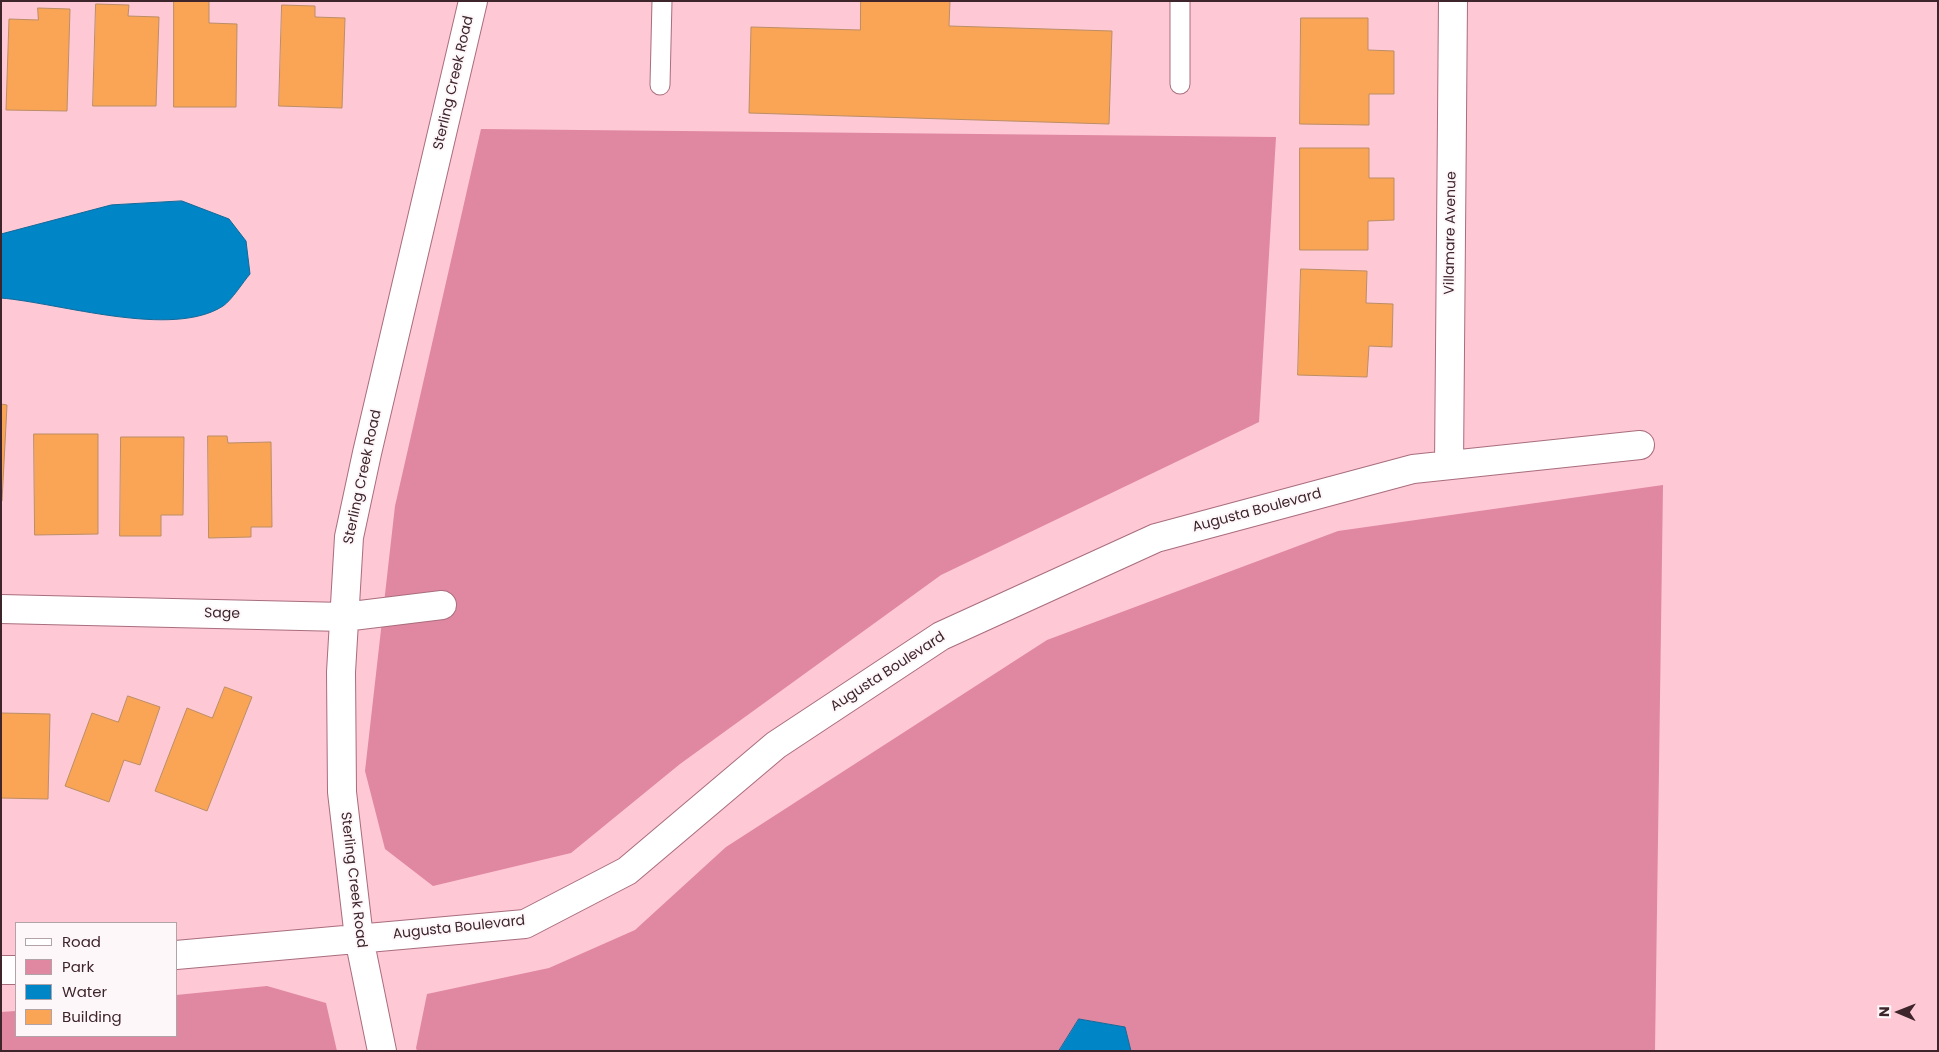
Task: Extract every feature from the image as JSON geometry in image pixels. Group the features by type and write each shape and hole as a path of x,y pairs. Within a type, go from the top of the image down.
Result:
{"street":[{"name":"Sterling Creek Road","path":"382,1051 360,938 342,792 341,678 348,538 473,1"},
{"name":"Villamare Avenue","path":"1449,465 1453,1"},
{"name":"Augusta Boulevard","path":"178,954 525,924 627,871 776,745 941,636 1156,538 1413,469 1640,445"},
{"name":"Sage","path":"1,609 344,617 442,605"},
{"path":"1,970 15,970"}],"lane":[{"path":"660,84 662,1"},
{"path":"1180,1 1180,84"}],"green space":[{"path":"481,129 1276,137 1259,422 941,575 680,764 571,853 433,886 385,849 365,771 395,506"},
{"path":"1663,485 1655,1051 1131,1051 1125,1027 1080,1019 1059,1051 417,1051 416,1048 427,994 549,968 635,930 726,847 1047,640 1338,531"},
{"path":"267,986 326,1003 337,1051 1,1051 1,1012 15,1011 15,1037 178,1037 178,995"}],"water":[{"path":"182,201 229,219 246,241 250,274 223,306 201,315 175,319 146,319 1,298 1,234 111,205"},
{"path":"1079,1019 1125,1027 1131,1051 1059,1051"}],"building":[{"path":"174,1 209,1 209,23 237,24 236,107 174,107"},
{"path":"861,1 950,1 949,26 1112,31 1109,124 749,113 751,27 860,30"},
{"path":"96,4 129,5 128,16 159,17 156,106 93,106"},
{"path":"282,5 315,6 315,17 345,18 342,108 279,106"},
{"path":"38,8 70,9 67,111 6,110 9,19 38,20"},
{"path":"1301,18 1368,18 1368,50 1394,51 1394,94 1369,94 1369,125 1300,124"},
{"path":"1300,148 1369,148 1369,178 1394,178 1394,220 1368,221 1368,250 1300,250"},
{"path":"1301,269 1367,271 1366,303 1393,304 1392,347 1369,346 1367,377 1298,375"},
{"path":"1,404 7,405 2,501 1,501"},
{"path":"34,434 98,434 98,534 35,535"},
{"path":"208,436 227,436 228,443 271,442 272,527 251,527 251,537 209,538"},
{"path":"121,437 184,437 183,515 161,515 161,536 120,536"},
{"path":"225,687 252,697 207,811 155,791 187,708 212,718"},
{"path":"128,696 160,707 140,765 124,760 109,802 65,786 92,713 118,722"},
{"path":"1,713 50,714 48,799 1,798"}]}
